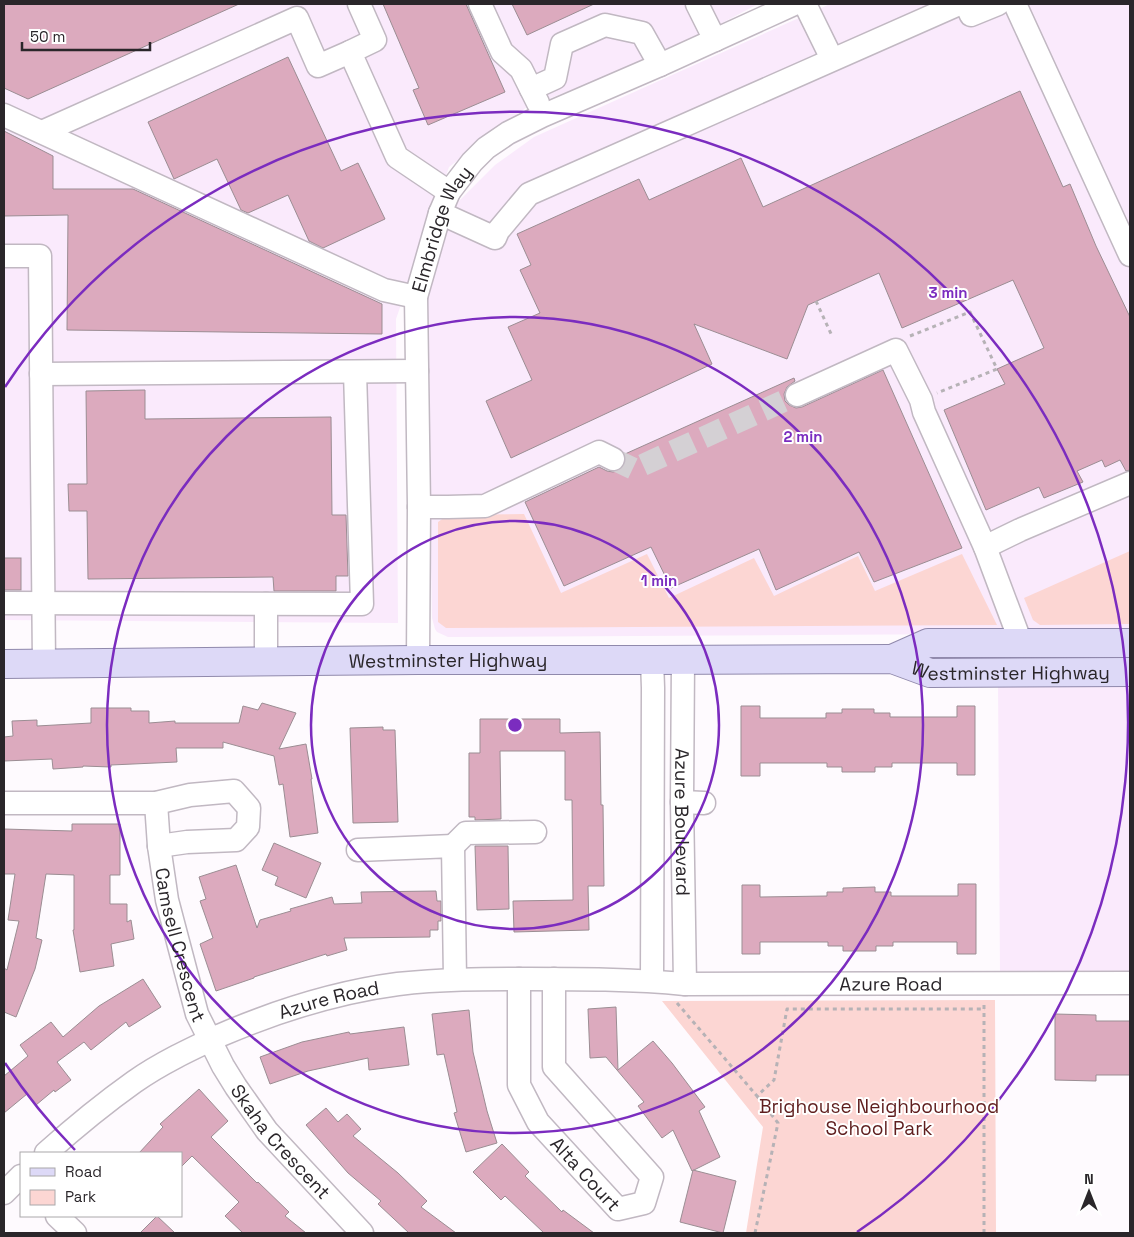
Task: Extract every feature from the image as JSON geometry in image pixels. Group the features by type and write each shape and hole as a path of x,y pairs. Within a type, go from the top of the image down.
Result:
{"main road":[{"name":"Westminster Highway","path":"892,659 928,644 1130,642"},
{"name":"Westminster Highway","path":"4,664 418,660 892,659 930,673 1130,672"}],"street":[{"path":"42,132 293,11 318,66 375,40 359,4"},
{"path":"480,4 502,52 521,69 536,97 542,116"},
{"path":"697,4 715,40"},
{"name":"Elmbridge Way","path":"418,660 419,507 416,297 440,213 449,192 472,162 486,148 508,133 542,116 794,4"},
{"path":"805,4 832,59"},
{"path":"440,213 494,238 530,194 959,4"},
{"path":"966,4 971,15 998,4"},
{"path":"1015,4 1130,255"},
{"path":"531,89 555,78 562,44 605,25 642,33 660,65"},
{"path":"350,52 397,157 449,192"},
{"path":"4,114 384,290 416,297"},
{"path":"4,256 40,256 44,663"},
{"path":"796,396 901,344 924,412 985,547 1021,643"},
{"path":"41,374 417,371"},
{"path":"4,603 362,604 355,372"},
{"path":"419,507 485,506 599,452 613,459"},
{"path":"985,547 1130,483"},
{"path":"266,604 266,662"},
{"path":"652,660 652,980"},
{"name":"Azure Boulevard","path":"678,990 693,803 683,660"},
{"name":"Camsell Crescent","path":"4,803 156,803 190,794 234,791 249,808 248,827 236,840 187,842 159,846"},
{"name":"Camsell Crescent","path":"156,803 159,846 167,900 197,1014 210,1040"},
{"path":"358,850 453,846 466,833 536,832"},
{"path":"453,846 455,979"},
{"name":"Azure Road","path":"47,1152 81,1122 136,1081 185,1052 252,1022 293,1007 355,991 397,984 455,979 652,980 678,990 1130,983"},
{"name":"Alta Court","path":"520,979 519,1085 538,1122 618,1209 644,1203 652,1178 554,1068 554,979"},
{"name":"Skaha Crescent","path":"210,1040 236,1087 267,1131 362,1233"},
{"path":"58,1217 75,1233"}],"path":[{"path":"816,301 832,336"},
{"path":"901,344 970,312 998,368 920,400"},
{"path":"678,990 778,1123 755,1233"},
{"path":"984,993 984,1233"},
{"path":"757,1096 774,1080 786,1009 985,1009"}],"shaded area":[{"path":"4,4 758,4 656,58 527,107 449,167 396,319 398,623 4,620"},
{"path":"830,4 1130,4 1130,633 448,637 437,632 432,618 426,310 428,285 451,209 495,165 534,137"},
{"path":"998,682 1130,682 1130,973 1000,974"}],"green space":[{"path":"524,514 561,593 647,554 669,598 754,558 774,596 858,556 875,591 962,554 997,625 446,628 438,622 438,522 448,515"},
{"path":"1130,551 1130,624 1040,625 1033,620 1024,598"},
{"name":"Brighouse Neighbourhood School Park","path":"995,1000 996,1233 746,1233 763,1127 662,1001"}],"building":[{"path":"4,4 239,4 28,99 4,88"},
{"path":"383,4 466,4 505,92 428,125 413,90 419,88"},
{"path":"512,4 594,4 527,35"},
{"path":"288,57 341,171 358,163 385,219 323,248 309,241 288,195 248,213 241,210 217,159 174,179 148,122"},
{"path":"1020,91 1063,187 1070,184 1096,246 1130,317 1130,470 1126,471 1120,460 1105,467 1102,460 1077,471 1083,482 1044,498 1039,487 986,510 944,410 1005,384 997,369 1044,348 1013,280 902,328 879,273 808,305 787,359 694,324 712,364 511,458 486,401 532,380 508,327 540,313 520,270 531,265 517,234 639,179 649,200 741,158 763,207"},
{"path":"4,131 53,156 53,189 133,189 382,304 382,334 67,330 68,215 4,216"},
{"path":"883,370 962,548 874,582 859,552 776,590 759,549 671,588 651,547 564,586 525,502 599,467 613,472 620,470 625,464 625,454 794,378 795,381 787,387 784,394 785,401 796,408"},
{"path":"145,390 145,419 331,417 332,515 346,515 348,576 336,576 336,591 274,591 273,577 88,579 87,511 69,511 68,484 87,484 86,391"},
{"path":"4,558 21,558 21,590 4,590"},
{"path":"262,703 296,713 279,749 306,744 318,833 290,837 283,784 279,785 274,756 223,742 223,748 176,748 177,762 53,769 52,759 4,761 4,737 13,736 12,721 37,720 37,726 91,723 91,708 131,708 131,711 149,711 149,723 175,721 175,723 239,723 243,706 258,710"},
{"path":"741,706 760,706 760,718 826,718 826,713 842,713 842,709 874,709 874,713 890,713 890,717 957,717 957,706 975,706 975,775 957,775 957,763 892,763 892,767 875,767 875,772 842,772 842,767 827,767 827,763 760,763 760,776 741,776"},
{"path":"480,719 560,719 560,733 600,732 604,886 588,886 589,930 514,932 513,901 573,900 572,800 565,800 565,751 500,751 501,819 475,820 475,817 469,817 469,753 480,753"},
{"path":"383,727 383,730 395,730 398,822 353,823 350,728"},
{"path":"72,824 120,824 120,875 110,875 110,904 127,904 127,922 131,920 134,939 111,944 114,966 80,972 73,930 74,875 46,874 36,938 42,940 35,969 16,1017 4,1012 4,968 7,970 19,921 8,920 15,874 4,874 4,829 72,831"},
{"path":"274,843 321,863 306,898 275,885 278,877 262,870"},
{"path":"475,846 508,846 509,909 477,910"},
{"path":"236,865 257,928 260,920 332,897 334,904 362,903 361,892 436,891 437,901 441,901 441,921 438,921 438,930 430,930 430,937 344,938 347,950 327,956 326,954 216,991 200,944 213,938 200,901 206,899 199,877"},
{"path":"958,884 976,884 976,954 957,954 957,942 893,942 893,946 876,946 876,951 843,951 843,946 828,946 828,942 760,942 760,954 742,954 742,885 760,885 760,897 827,896 827,892 843,892 843,888 875,887 875,892 891,892 891,896 958,896"},
{"path":"143,979 161,1007 129,1027 126,1022 91,1050 84,1042 57,1062 71,1080 55,1092 54,1090 36,1105 27,1094 4,1113 4,1076 28,1056 20,1045 51,1022 63,1037 99,1006"},
{"path":"616,1007 618,1070 653,1041 705,1107 699,1111 720,1157 692,1171 673,1130 662,1138 638,1106 644,1102 606,1057 590,1058 588,1009"},
{"path":"469,1010 473,1052 487,1111 497,1143 466,1152 454,1113 457,1112 444,1054 437,1055 432,1014"},
{"path":"1055,1014 1096,1015 1096,1021 1130,1021 1130,1075 1096,1075 1096,1081 1055,1080"},
{"path":"404,1027 409,1065 369,1070 368,1058 308,1071 270,1084 260,1057 302,1042 349,1032 350,1034"},
{"path":"199,1089 228,1121 211,1137 289,1212 285,1216 306,1233 243,1233 225,1216 239,1202 192,1156 182,1166 182,1152 140,1152 163,1127 160,1124"},
{"path":"326,1108 338,1122 347,1114 361,1129 353,1136 398,1173 427,1201 421,1207 456,1233 409,1233 378,1204 381,1201 348,1173 306,1125"},
{"path":"502,1144 529,1172 525,1176 562,1212 563,1210 594,1233 544,1233 505,1196 501,1200 473,1172"},
{"path":"693,1170 736,1181 723,1233 680,1222"},
{"path":"158,1217 175,1233 140,1233"}],"tunnel":[{"path":"613,459 634,469 797,395"}]}
